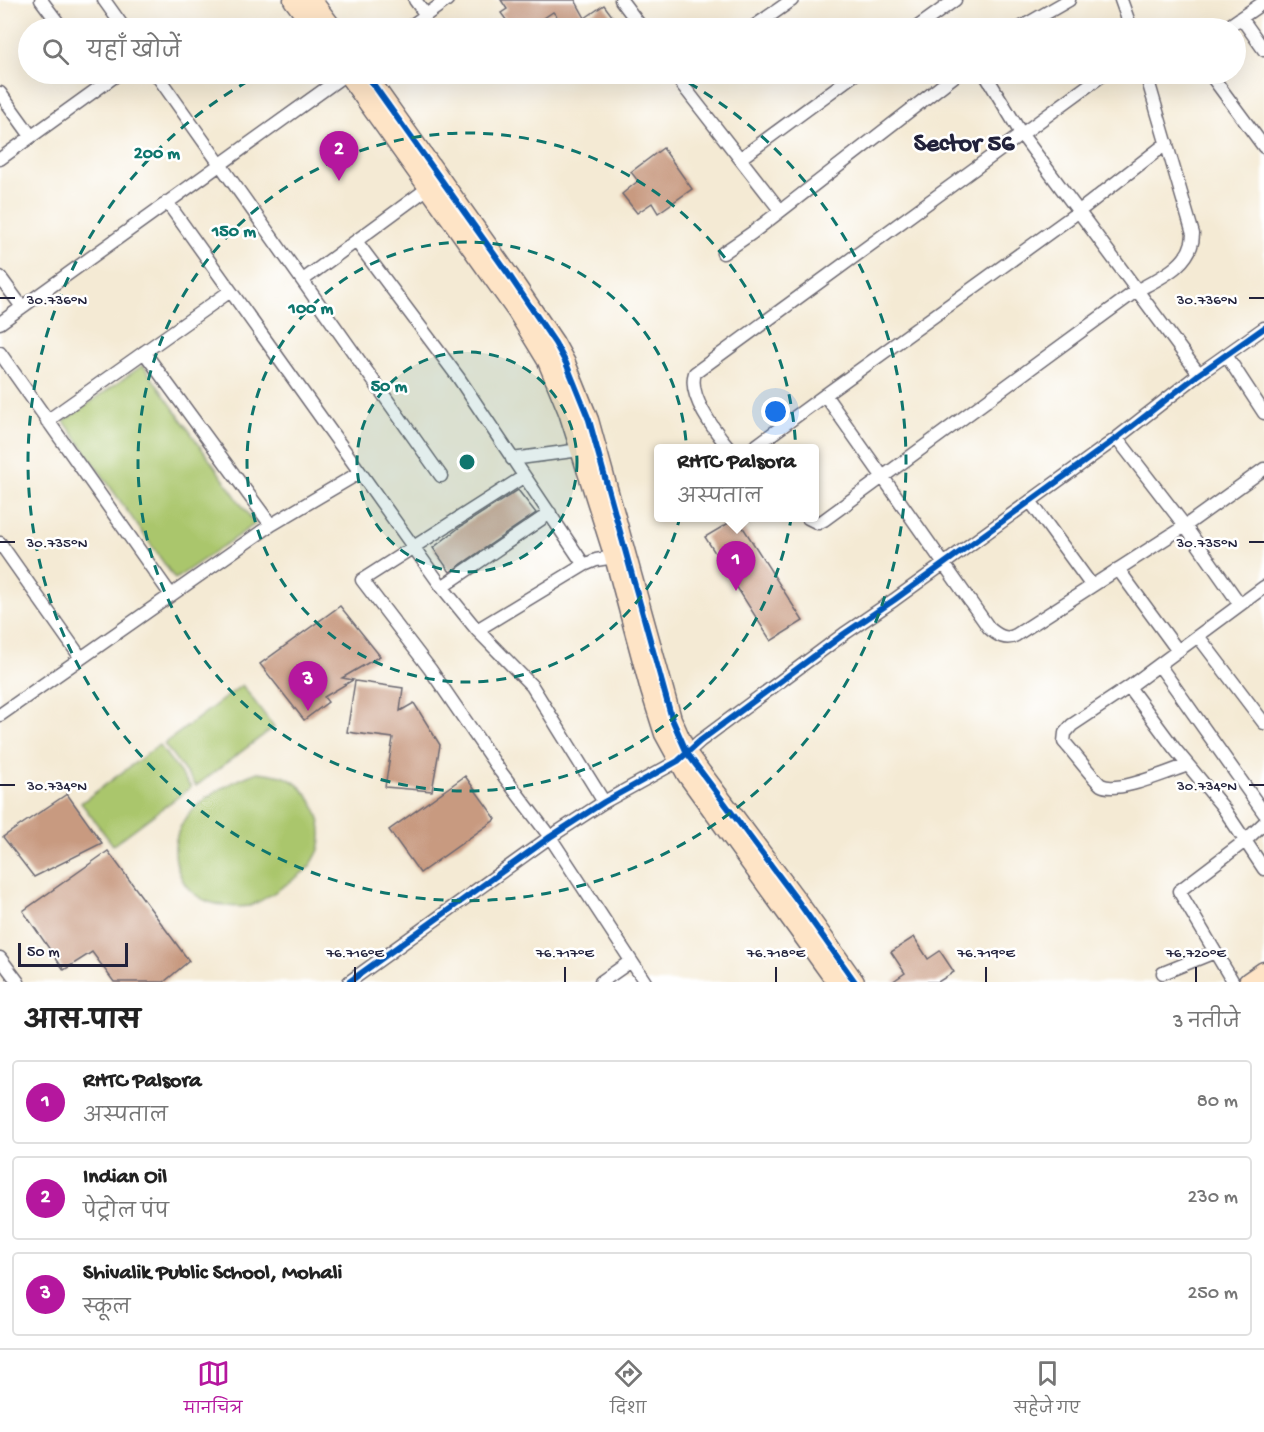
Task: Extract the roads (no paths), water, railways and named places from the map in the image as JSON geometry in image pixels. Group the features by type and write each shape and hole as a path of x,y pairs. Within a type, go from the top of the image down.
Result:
{"street":[{"path":"41,0 54,18"},
{"path":"104,0 117,18"},
{"path":"293,0 306,18"},
{"path":"312,0 326,18"},
{"path":"415,0 426,15"},
{"path":"422,18 447,0"},
{"path":"622,0 635,18"},
{"path":"766,18 792,0"},
{"path":"930,18 955,0"},
{"path":"1038,18 1069,0"},
{"path":"1121,0 1127,18"},
{"path":"1243,18 1264,2"},
{"path":"1246,25 1264,50"},
{"path":"0,159 103,84"},
{"path":"163,84 441,476"},
{"path":"0,323 333,84"},
{"path":"354,84 534,337 558,384 580,450 620,555 682,757 836,982"},
{"path":"373,84 555,343 574,380 589,420 610,500 620,555"},
{"path":"687,84 780,210"},
{"path":"741,158 841,84"},
{"path":"723,253 944,84"},
{"path":"991,84 1022,135 1199,374"},
{"path":"726,444 698,401 693,380 695,373 1091,84"},
{"path":"816,522 824,520 1136,291 1182,261 1193,246 1193,234 1150,84"},
{"path":"1217,84 1264,147"},
{"path":"0,93 31,136"},
{"path":"761,444 825,394 1078,212 1167,143"},
{"path":"303,280 428,188"},
{"path":"167,202 229,292 442,587 477,630 532,686 604,802"},
{"path":"356,241 458,377 584,565"},
{"path":"0,277 22,307"},
{"path":"47,421 229,292"},
{"path":"349,982 550,837 604,802 682,757 844,634 1117,438 1199,374 1264,328"},
{"path":"144,352 271,525"},
{"path":"0,353 171,595"},
{"path":"1226,355 1264,414"},
{"path":"825,394 989,628 995,634 1005,638 1016,635 1185,526 1264,469"},
{"path":"1117,438 1185,526 1239,603"},
{"path":"512,459 580,450"},
{"path":"0,715 271,525 359,473"},
{"path":"523,477 362,580 430,669 500,771 550,837 645,982"},
{"path":"1030,501 1092,586"},
{"path":"442,587 550,513"},
{"path":"0,543 81,658"},
{"path":"477,630 584,565 620,555"},
{"path":"1118,569 1178,651"},
{"path":"1188,765 1114,788 1101,785 1064,742 1065,733 1072,724 1129,687 1239,603 1264,587"},
{"path":"1198,636 1264,723"},
{"path":"1159,665 1264,813"},
{"path":"1129,687 1222,806 1264,869"},
{"path":"682,757 797,900 855,982"},
{"path":"1233,982 1179,891 1245,841 1264,823"},
{"path":"1163,973 1215,952"},
{"path":"0,958 18,982"},
{"path":"601,982 631,961"},
{"path":"1248,982 1264,971"}],"place":[{"name":"Indian Oil","path":"339,181"},
{"name":"RHTC Palsora","path":"736,591"},
{"name":"Shivalik Public School, Mohali","path":"308,711"}],"district":[{"name":"Sector 56","path":"964,141"}]}
